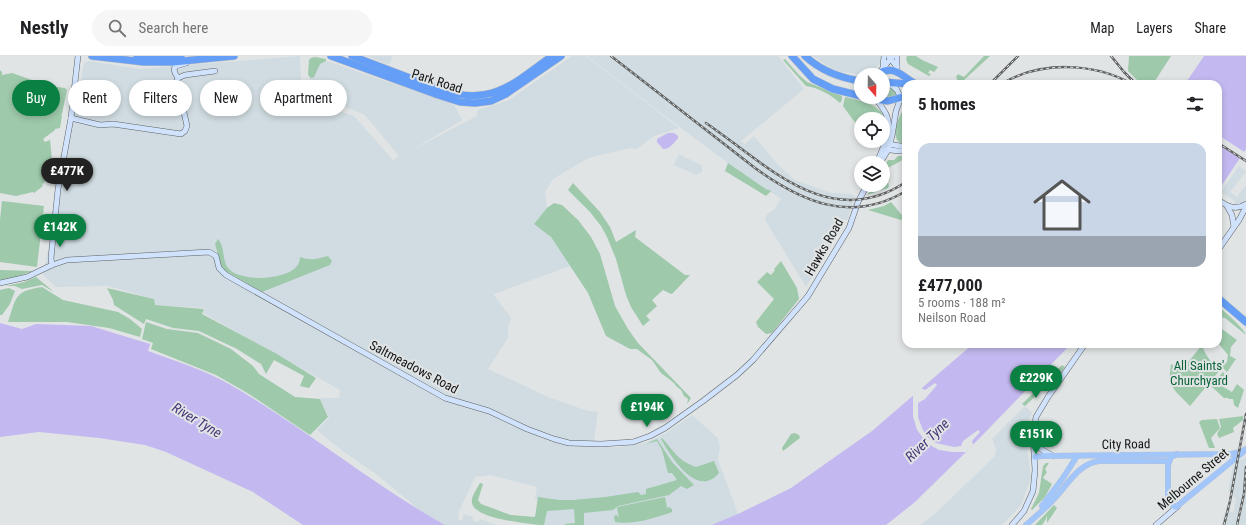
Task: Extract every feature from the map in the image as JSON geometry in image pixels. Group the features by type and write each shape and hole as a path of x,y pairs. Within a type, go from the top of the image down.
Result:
{"highway":[{"path":"92,56 144,62 190,61 234,56"},
{"path":"137,56 181,56"},
{"name":"Park Road","path":"331,56 438,95 468,100"},
{"name":"Park Road","path":"352,56 468,100"},
{"path":"468,100 504,89 552,56"},
{"path":"468,100 484,102 506,94 561,56"},
{"path":"792,56 813,79 833,89 854,94"},
{"path":"805,56 823,69 833,74 854,79"},
{"path":"890,70 899,71 911,80"},
{"path":"890,82 902,83"},
{"path":"890,101 902,97"},
{"path":"1222,301 1246,322"}],"main road":[{"name":"City Road","path":"1036,515 1070,469 1077,456 1234,454 1245,450"},
{"name":"Melbourne Street","path":"1178,506 1245,450"},
{"path":"1154,454 1166,463"},
{"path":"1177,454 1171,457 1166,463 1168,500 1171,505 1178,506"},
{"path":"1221,454 1224,459 1223,468"},
{"path":"1060,456 1067,461 1070,469"},
{"path":"1035,457 1077,456"},
{"name":"City Road","path":"1026,525 1054,499 1079,471 1089,463 1096,461 1116,461 1166,463"}],"street":[{"path":"0,283 27,277 52,265 51,258 58,189 71,118 78,56"},
{"path":"883,68 884,56"},
{"path":"897,56 899,71"},
{"path":"883,68 891,57 899,71"},
{"path":"71,118 100,124 113,124 181,134 185,131 187,126 177,81 178,78 174,69 176,66 190,61"},
{"path":"178,78 184,74 215,71"},
{"path":"890,85 902,96"},
{"path":"890,139 893,133 896,111 902,99"},
{"path":"893,133 895,140 900,146"},
{"path":"890,146 900,146"},
{"path":"890,147 902,150"},
{"name":"Hawks Road","path":"808,296 849,228 858,202 863,192"},
{"path":"1222,202 1232,207 1239,220"},
{"path":"1222,202 1232,215 1234,227"},
{"path":"1232,207 1240,207 1246,204"},
{"path":"1239,220 1246,207"},
{"path":"1222,244 1246,212"},
{"name":"Saltmeadows Road","path":"52,265 67,260 203,252 212,253 216,256 219,268 226,275 445,398 489,411 527,429 569,443 618,444 633,442 650,436 665,428 745,368 808,296"},
{"path":"1012,525 1024,511 1031,499 1035,482 1033,436 1035,420 1039,411 1082,348"},
{"path":"1033,436 1041,449 1053,456"},
{"path":"1168,500 1168,515"},
{"name":"Melbourne Street","path":"1156,525 1178,506"}],"shaded area":[{"path":"300,56 301,80 260,80 260,116 347,116 347,114 354,116 393,160 399,156 365,115 347,108 347,80 310,80 311,59 327,61 455,106 462,120 410,151 477,116 478,110 509,100 572,56 586,56 679,128 654,136 637,149 630,148 588,158 553,179 545,192 547,208 535,224 551,237 570,266 494,294 491,291 511,318 508,327 508,338 488,369 548,397 588,411 598,412 594,441 596,447 620,447 645,443 666,433 692,415 718,438 720,447 718,460 738,514 711,525 533,525 540,501 535,499 537,487 490,475 475,477 459,511 458,519 462,521 464,514 472,517 474,521 478,522 480,519 496,525 445,525 422,512 376,474 344,452 317,430 329,418 320,398 339,398 340,390 203,313 205,308 155,305 154,299 108,286 56,287 43,275 74,116 121,116 121,80 81,80 84,63 89,61 140,69"},
{"path":"367,56 393,56 389,65"},
{"path":"587,56 778,56 804,89 741,141 745,144 754,136 779,166 795,180 831,193 849,194 855,196 847,220 842,220 842,228 806,287 765,220 767,214 774,210 781,199 728,163"},
{"path":"813,56 888,56 875,68 854,68 854,74 838,71"},
{"path":"679,154 701,165 702,172 696,175 674,165"},
{"path":"1239,166 1246,171 1230,192 1237,197 1246,185 1246,199 1242,203 1234,203 1235,201 1222,193"},
{"path":"1025,406 1032,413 1027,430 1027,446 1031,478 1021,505 1002,525 920,525 938,511 995,456 996,449 992,439"},
{"path":"1246,457 1246,525 1221,525 1227,509 1233,513 1236,499 1230,494 1231,492 1228,492 1233,466"}],"green space":[{"path":"907,56 916,56 938,67 934,72 930,70 928,73 931,74 929,76 908,64 906,59"},
{"path":"984,56 990,56 964,80 958,80 956,77 958,74 964,77"},
{"path":"1129,56 1171,56 1156,80 1137,80 1128,71"},
{"path":"315,57 326,59 326,61 320,64 314,77 311,78 308,75 309,60"},
{"path":"785,59 807,82 842,96 840,103 824,92 806,86 783,60"},
{"path":"0,70 2,75 12,73 32,80 12,80 12,116 60,116 60,87 65,88 67,90 61,115 60,128 55,129 43,139 45,142 50,140 53,163 49,176 42,185 43,186 34,193 16,196 0,193"},
{"path":"890,88 892,88 897,95 890,97"},
{"path":"845,97 854,99 854,104 870,104 882,112 854,112 854,121 843,106"},
{"path":"902,112 902,144 897,139 895,134"},
{"path":"898,156 902,156 902,160 890,167 890,160 894,160"},
{"path":"728,163 771,191 766,196 725,171"},
{"path":"573,183 600,212 610,227 616,242 636,230 635,237 685,275 690,275 673,293 671,294 663,290 652,300 657,306 646,316 650,320 643,326 631,307 616,259 601,226 590,212 568,190"},
{"path":"2,201 44,206 37,267 0,262 0,220"},
{"path":"891,202 902,215 902,220 868,210 884,206"},
{"path":"554,203 562,205 578,220 591,237 600,254 615,306 628,329 638,343 691,398 687,404 688,399 684,396 681,390 661,373 652,360 637,349 630,349 606,336 588,293 551,237 534,224 547,208"},
{"path":"218,239 222,247 227,267 236,274 254,278 275,277 292,271 299,263 300,257 314,259 328,256 332,261 330,265 262,292 224,270 215,244"},
{"path":"781,261 797,288 799,299 772,333 766,334 758,327 756,322 774,299 757,282 767,272 771,275"},
{"path":"0,270 33,271 10,279 0,280"},
{"path":"36,277 54,292 42,285 22,289 15,286 6,286 24,282"},
{"path":"42,287 63,300 118,312 130,319 142,329 140,337 109,328 67,322 8,322 15,301 18,297 26,291"},
{"path":"9,288 15,291 10,304 2,315 0,315 0,290"},
{"path":"107,288 154,299 155,305 204,309 202,314 277,354 316,378 309,388 300,386 304,376 274,360 266,374 261,364 237,349 199,331 173,328 146,319 144,324 114,305"},
{"path":"1222,310 1238,324 1246,335 1225,318 1222,318"},
{"path":"146,322 167,329 198,333 231,349 253,366 259,374 295,397 320,399 328,417 310,435 249,394 216,375 151,349 153,343 142,339"},
{"path":"1222,329 1237,340 1231,347 1230,356 1236,359 1227,372 1221,366 1227,362 1228,355 1222,348"},
{"name":"All Saints' Churchyard","path":"1200,348 1203,348 1209,359 1220,370 1190,406 1176,392 1169,382 1171,364 1180,370 1180,372"},
{"path":"1062,365 1065,367 1049,388 1046,386 1025,406 1022,404"},
{"path":"1223,372 1225,374 1220,382 1220,385 1232,392 1237,384 1244,390 1238,408 1234,405 1233,399 1224,398 1211,386"},
{"path":"1243,416 1243,420 1233,428 1234,432 1219,438 1217,434 1221,427 1219,419"},
{"path":"1217,419 1220,428 1211,438 1215,448 1209,448 1199,422 1202,420"},
{"path":"795,433 799,435 800,438 783,451 782,448 791,434"},
{"path":"662,438 680,459 696,467 714,461 719,473 711,480 702,481 694,478 678,465 665,447 661,439"},
{"path":"657,439 672,462 694,485 687,489 681,486 669,495 618,506 613,510 584,513 584,525 565,525 575,523 574,509 547,511 544,525 539,525 491,516 482,513 475,508 472,503 473,495 480,483 483,484 478,500 481,504 511,515 535,517 538,497 573,500 638,492 641,495 646,494 646,489 677,480 672,473 668,473 662,450 657,441 646,444"},
{"path":"1046,463 1049,463 1045,469 1047,472 1043,478 1052,484 1045,497 1032,510 1031,509 1039,493 1043,466"},
{"path":"665,497 667,508 669,507 672,509 672,512 636,522 615,522 614,516 617,515 619,518 617,507"},
{"path":"1054,505 1057,508 1047,523 1047,515 1042,525 1035,525"}],"water":[{"path":"1204,56 1246,56 1246,149 1222,185 1222,80 1188,80"},
{"path":"668,133 674,133 678,136 678,138 669,147 663,149 657,142 657,139"},
{"name":"River Tyne","path":"0,323 22,329 36,324 91,326 150,344 148,351 210,374 257,401 417,509 445,525 303,525 253,492 166,452 145,445 99,438 39,432 0,437"},
{"name":"River Tyne","path":"968,348 1067,348 915,502 886,525 711,525 738,514 791,488 872,431"}],"pier":[{"path":"1222,138 1246,153 1242,160 1222,147"},
{"path":"935,383 937,385 925,399 918,403 918,417 922,428 927,437 936,443 954,447 961,446 963,441 978,430 980,432 972,441 973,445 966,452 939,450 928,444 917,430 913,416 913,395 921,388 925,390"}],"railway":[{"path":"611,56 755,168 791,191 828,205 846,207 866,206 886,201 902,193"},
{"path":"994,80 1018,56"},
{"path":"1111,56 1132,80"},
{"path":"1008,80 1032,71 1066,67 1101,71 1123,80"},
{"path":"706,123 775,173 800,187 825,197 851,200 878,196 902,184"},
{"path":"1222,146 1246,161"},
{"path":"1224,525 1230,501 1246,414"},
{"path":"1237,525 1244,494 1246,467"}]}
